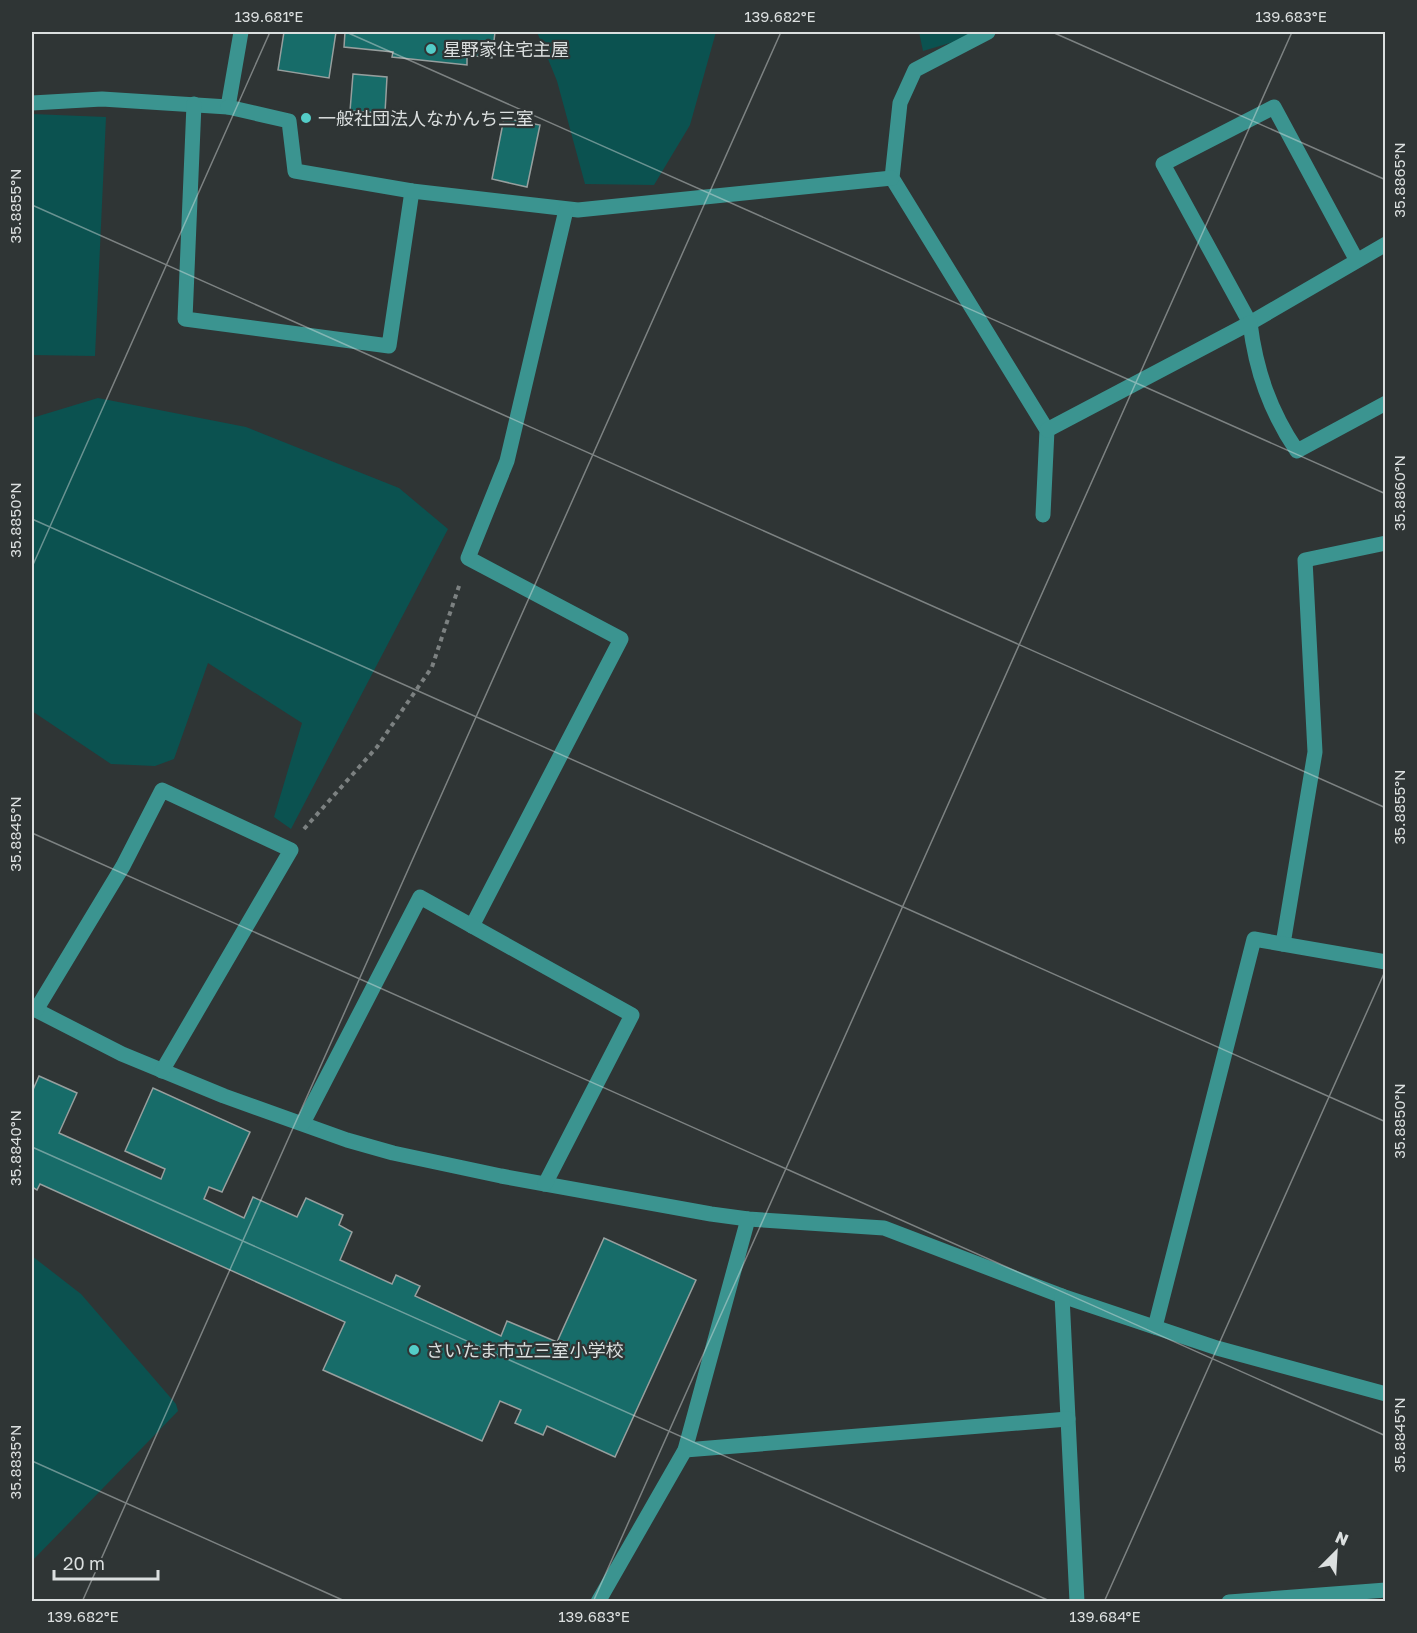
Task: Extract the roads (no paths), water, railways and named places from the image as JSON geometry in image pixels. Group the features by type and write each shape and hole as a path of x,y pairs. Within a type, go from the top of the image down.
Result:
{"street":[{"path":"228,107 241,32"},
{"path":"988,32 915,70 900,103 892,178 1047,430 1043,515"},
{"path":"32,103 102,99 228,107 290,121 295,171 412,191 566,210 892,178"},
{"path":"194,104 185,319 389,346 412,191"},
{"path":"1356,259 1274,107 1162,164 1250,323 1258,373 1269,403 1297,451 1386,403"},
{"path":"472,926 621,639 468,558 507,461 566,210"},
{"path":"1047,430 1250,323 1356,259 1386,244"},
{"path":"1283,944 1315,752 1305,560 1386,543"},
{"path":"162,1071 291,850 162,790 123,866 34,1009 122,1054 162,1071 224,1096 393,1153 545,1184 748,1219 884,1228 1062,1296 1217,1348 1386,1394"},
{"path":"303,1124 420,897 633,1015 545,1184"},
{"path":"1155,1327 1254,939 1386,962"},
{"path":"598,1602 685,1450 748,1219"},
{"path":"1062,1296 1077,1602"},
{"path":"685,1450 1068,1419"},
{"path":"1229,1602 1386,1590"}],"place":[{"name":"星野家住宅主屋","path":"431,49"},
{"name":"一般社団法人なかんち三室","path":"306,118"},
{"name":"さいたま市立三室小学校","path":"414,1350"}]}
